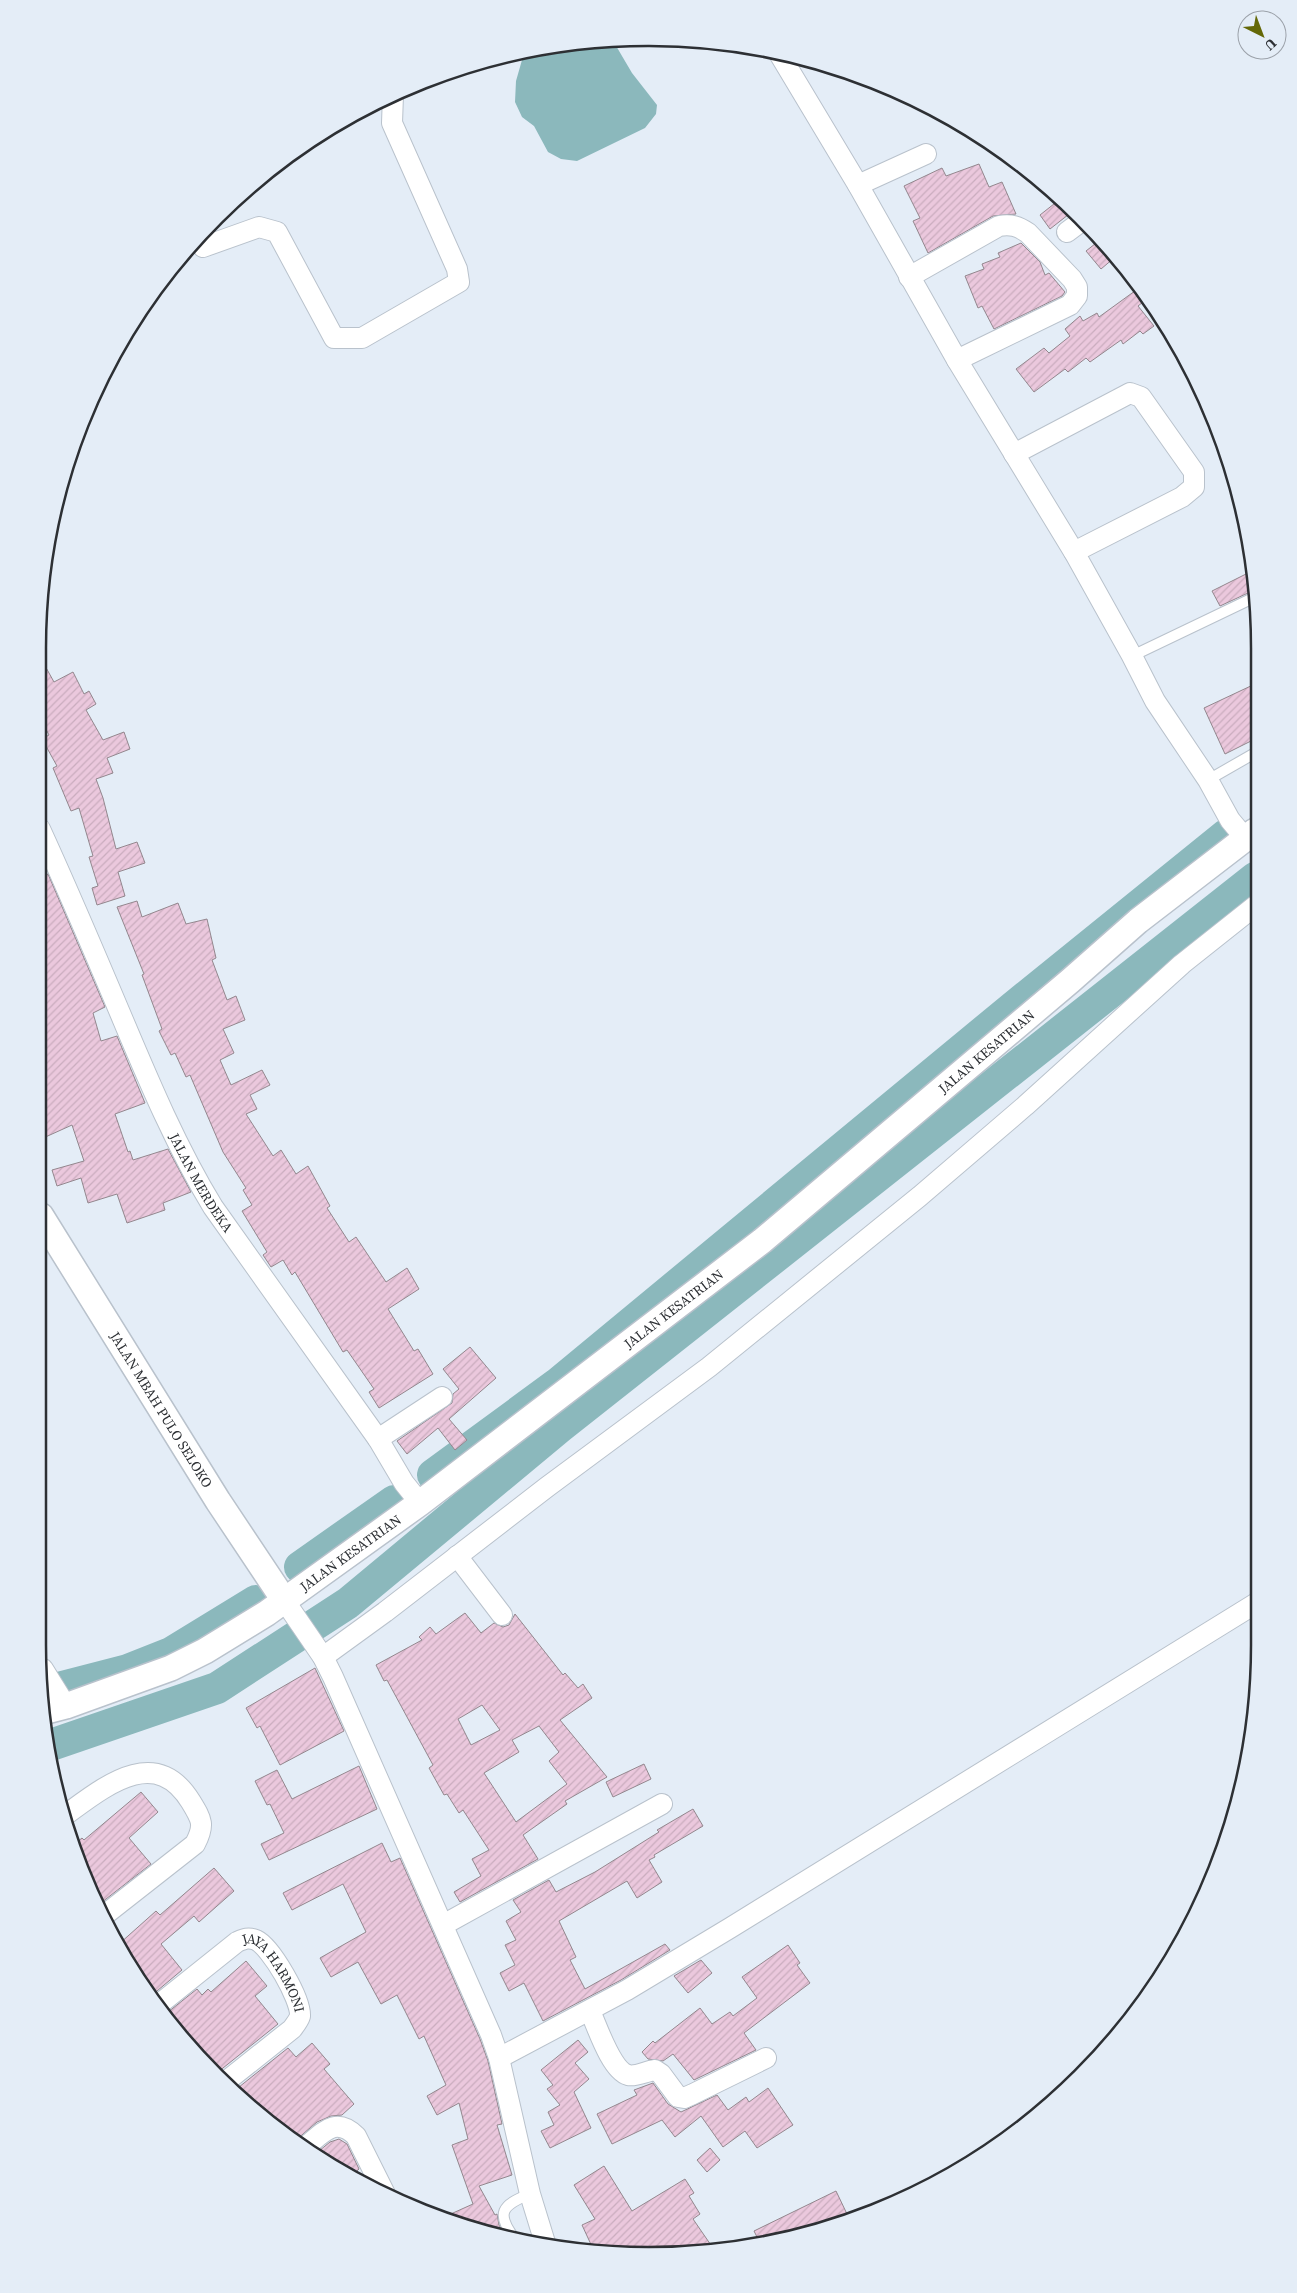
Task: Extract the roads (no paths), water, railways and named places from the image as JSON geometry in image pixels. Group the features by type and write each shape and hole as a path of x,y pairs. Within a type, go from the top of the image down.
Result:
{"street":[{"path":"784,62 858,185 957,360 1074,552 1155,701 1242,830"},
{"path":"202,245 203,247 259,226 277,232 334,338 362,338 460,282 457,269 392,123 393,103"},
{"path":"858,185 926,154"},
{"path":"909,277 999,226 1009,224 1019,227 1028,233 1076,284 1077,296 1070,305 957,360"},
{"path":"1067,232 1076,225"},
{"path":"1014,454 1130,393 1140,397 1194,472 1194,487 1182,497 1074,552"},
{"name":"JALAN KESATRIAN","path":"56,1704 171,1668 238,1633 279,1594 412,1494 762,1241 1070,981 1242,830"},
{"name":"JALAN MERDEKA","path":"46,842 155,1096 197,1181 213,1207 378,1439 412,1494"},
{"path":"319,1651 464,1563 920,1196 1046,1087 1182,964 1251,910"},
{"name":"JALAN MBAH PULO SELOKO","path":"46,1224 279,1594"},
{"path":"378,1439 442,1397"},
{"path":"464,1563 502,1615"},
{"path":"279,1594 319,1651 484,2018 499,2058 530,2194 543,2237"},
{"path":"499,2058 590,2011 730,1928 1251,1606"},
{"path":"48,1682 56,1704"},
{"path":"70,1811 107,1785 136,1775 152,1772 162,1774 173,1781 190,1799 200,1817 202,1830 195,1844 108,1912"},
{"path":"443,1925 662,1804"},
{"name":"JAYA HARMONI","path":"164,2001 237,1942 247,1938 257,1940 265,1948 285,1976 298,2003 300,2017 292,2029 230,2077"},
{"path":"590,2011 614,2064 621,2072 629,2075 655,2070 661,2074 678,2097 684,2098 766,2058"},
{"path":"311,2143 327,2130 338,2125 348,2128 360,2143 380,2184"}],"lane":[{"path":"1132,656 1248,602"},
{"path":"1208,780 1251,755"},
{"path":"509,2230 505,2224 504,2209 508,2204 530,2194"}],"waterway":[{"path":"433,1475 557,1384 1012,1008 1226,835"},
{"path":"55,1744 217,1688 348,1603 560,1427 1251,881"},
{"path":"300,1567 394,1501"},
{"path":"49,1691 128,1670 171,1653 256,1601"}]}
